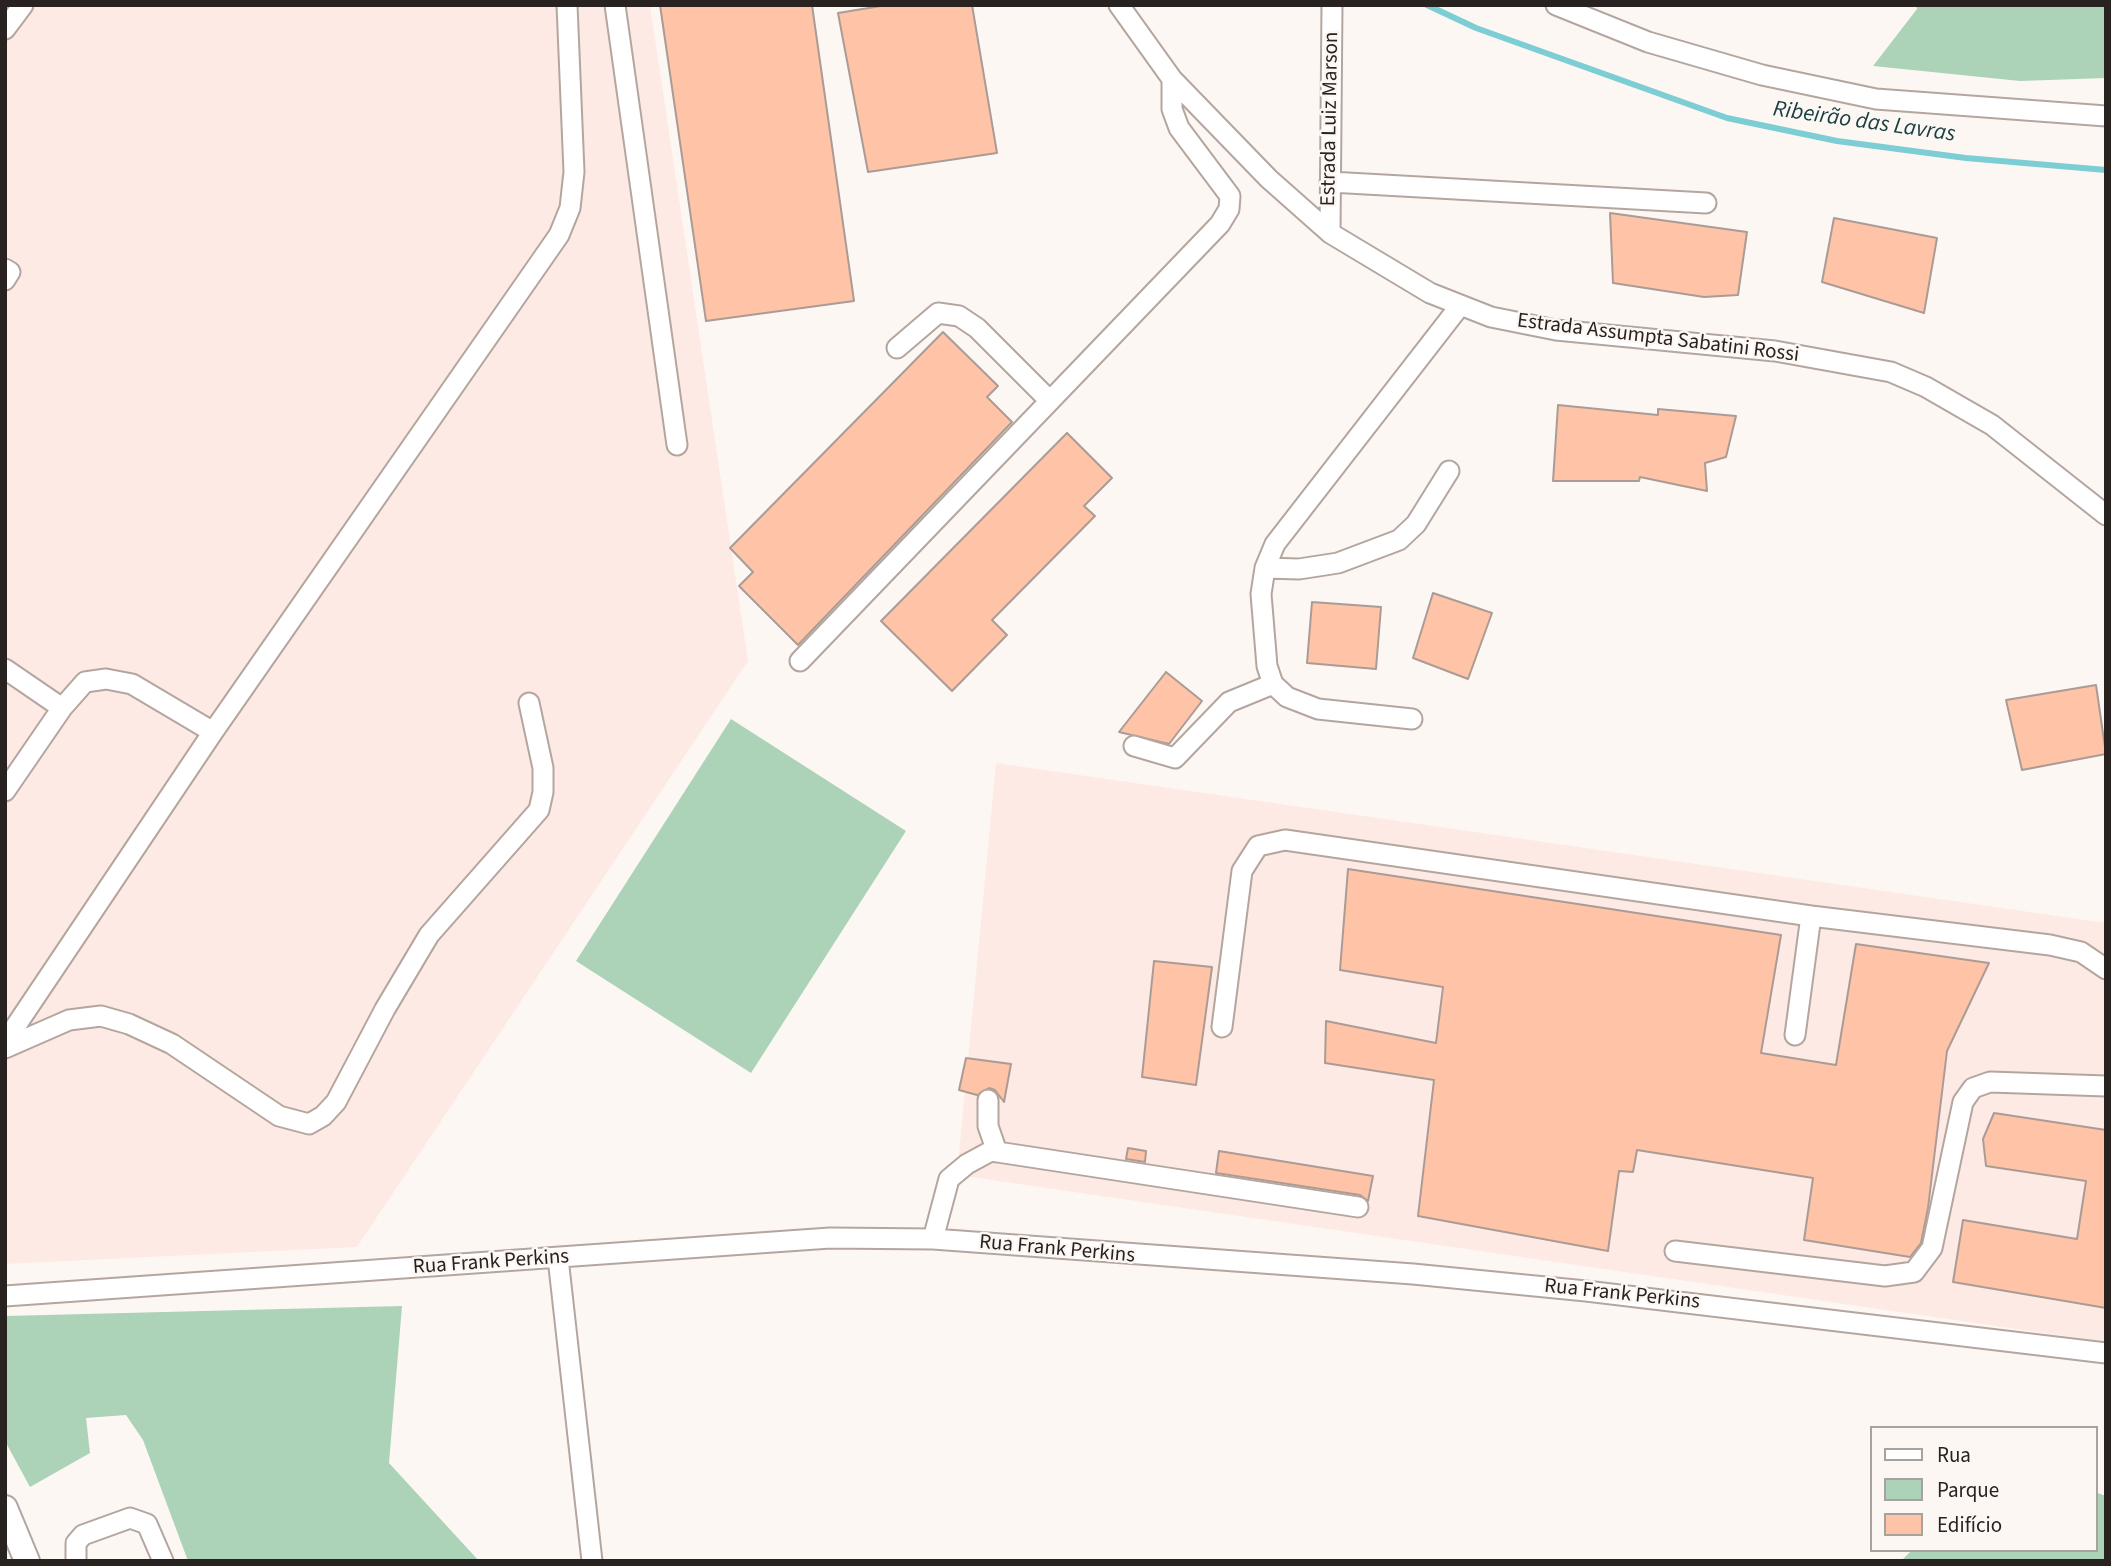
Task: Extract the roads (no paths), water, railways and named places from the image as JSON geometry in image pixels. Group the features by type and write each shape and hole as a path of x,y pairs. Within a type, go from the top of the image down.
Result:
{"main road":[{"path":"5,1508 27,1561"}],"street":[{"path":"5,29 23,5"},
{"path":"5,1042 214,732 559,235 570,208 574,172 566,5"},
{"path":"615,5 677,445"},
{"name":"Estrada Assumpta Sabatini Rossi","path":"1119,5 1172,79 1269,179 1330,233 1377,264 1459,307 1491,317 1556,330 1775,351 1891,372 1927,387 1992,425 2106,515"},
{"name":"Estrada Luiz Marson","path":"1330,233 1332,5"},
{"path":"1566,7 1660,46 1762,75 1876,99 2106,116"},
{"path":"800,661 1220,224 1229,209 1230,196 1179,128 1172,109 1172,79"},
{"path":"1330,182 1706,203"},
{"path":"5,269 10,272 5,280"},
{"path":"1412,719 1318,709 1287,697 1273,684 1262,631 1261,594 1265,568 1275,544 1459,307"},
{"path":"897,348 938,313 959,316 977,328 1050,401"},
{"path":"1265,568 1298,569 1338,563 1399,540 1416,524 1449,471"},
{"path":"5,669 62,708"},
{"path":"5,791 62,708 85,682 106,679 132,684 214,732"},
{"path":"1134,746 1175,758 1229,702 1273,684"},
{"path":"5,1048 69,1020 101,1016 129,1024 172,1044 279,1116 309,1124 323,1116 336,1102 385,1009 429,935 539,810 543,792 543,768 528,703"},
{"path":"1222,1027 1242,871 1258,846 1284,840 1811,916 2050,944 2081,953 2106,969"},
{"path":"1795,1035 1811,916"},
{"path":"1675,1251 1885,1276 1913,1272 1932,1248 1963,1102 1973,1088 1990,1082 2106,1086"},
{"path":"988,1100 988,1126 997,1152"},
{"path":"933,1239 949,1179 967,1164 991,1151 1358,1207"},
{"name":"Rua Frank Perkins","path":"5,1296 830,1238 933,1239 1413,1274 1559,1288 2106,1353"},
{"path":"558,1258 592,1561"},
{"path":"76,1561 76,1543 83,1535 130,1518 147,1524 160,1560"}],"waterway":[{"name":"Ribeirão das Lavras","path":"1427,5 1476,28 1727,118 1837,141 1966,158 2106,170"}]}
